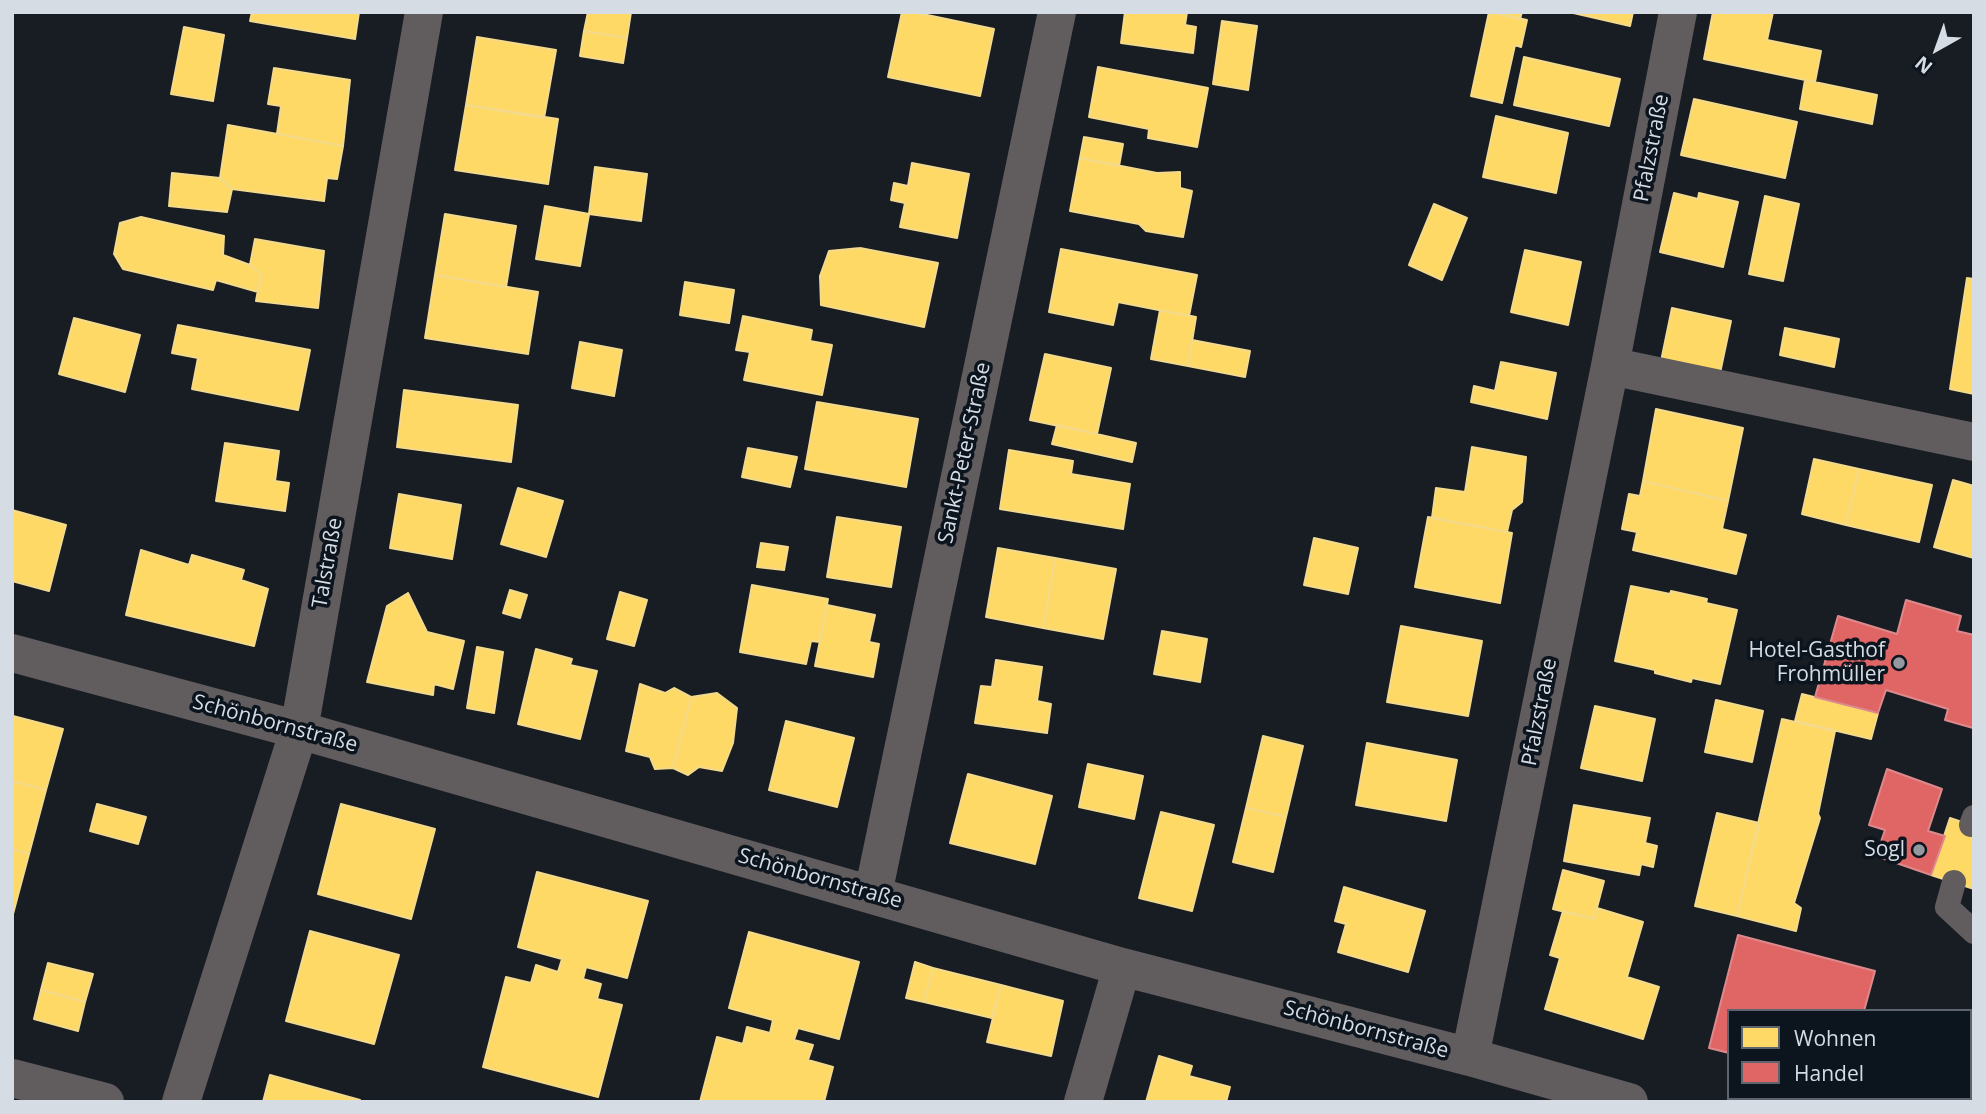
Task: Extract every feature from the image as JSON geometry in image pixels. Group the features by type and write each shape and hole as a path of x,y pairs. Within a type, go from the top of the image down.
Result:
{"street":[{"name":"Talstraße","path":"181,1102 299,730 424,12"},
{"name":"Sankt-Peter-Straße","path":"873,894 1057,12"},
{"name":"Pfalzstraße","path":"1469,1057 1610,366 1678,12"},
{"path":"1610,366 1974,442"},
{"name":"Schönbornstraße","path":"12,653 299,730 1122,967 1469,1057 1629,1102"},
{"path":"1083,1102 1122,967"},
{"path":"12,1077 105,1102"}],"lane":[{"path":"1954,882 1947,907 1974,932"}],"building: Wohnen":[{"path":"252,12 359,12 355,39 250,21"},
{"path":"588,12 631,12 627,38 584,31"},
{"path":"902,12 994,29 980,96 888,77"},
{"path":"1125,12 1187,12 1185,25 1196,27 1193,53 1121,43"},
{"path":"1489,12 1527,20 1521,47 1515,45 1502,103 1471,96"},
{"path":"1490,12 1522,12 1520,19"},
{"path":"1569,12 1633,12 1630,26"},
{"path":"1713,12 1773,12 1767,40 1821,51 1815,82 1704,59"},
{"path":"1222,21 1257,26 1248,90 1213,84"},
{"path":"184,27 224,35 213,101 171,94"},
{"path":"584,31 627,38 623,63 580,56"},
{"path":"477,37 556,50 544,118 466,105"},
{"path":"1524,57 1620,79 1609,126 1514,105"},
{"path":"1098,67 1208,88 1197,147 1148,138 1149,129 1089,117"},
{"path":"274,68 350,80 343,146 277,134 281,106 268,104"},
{"path":"1805,80 1877,95 1872,124 1800,109"},
{"path":"1694,99 1797,122 1785,178 1681,155"},
{"path":"466,105 558,119 548,184 455,170"},
{"path":"1496,116 1568,133 1556,193 1483,177"},
{"path":"228,125 343,146 337,179 327,178 324,201 232,189 220,178"},
{"path":"1084,137 1123,144 1119,166 1080,158"},
{"path":"1080,158 1157,173 1180,172 1180,188 1192,191 1183,237 1146,231 1139,224 1070,211"},
{"path":"912,163 969,174 957,238 900,227 905,203 891,200 894,183 908,186"},
{"path":"595,167 647,174 641,221 589,214"},
{"path":"172,173 220,178 232,189 227,212 169,206"},
{"path":"1674,193 1698,199 1699,193 1738,202 1723,267 1660,252"},
{"path":"1765,196 1799,204 1783,281 1749,274"},
{"path":"1434,204 1467,218 1442,280 1409,265"},
{"path":"545,206 589,214 580,266 536,259"},
{"path":"445,214 516,226 506,287 435,275"},
{"path":"141,217 224,236 223,255 250,265 261,274 258,292 216,280 213,290 123,269 114,254 120,223"},
{"path":"255,239 324,251 318,308 256,301 261,274 250,265"},
{"path":"860,248 938,263 924,327 821,305 820,276 829,251"},
{"path":"1061,249 1197,275 1189,316 1118,302 1113,325 1049,312"},
{"path":"1525,250 1581,262 1568,325 1511,312"},
{"path":"435,275 538,292 528,354 425,338"},
{"path":"1967,278 1974,279 1974,394 1950,389"},
{"path":"685,282 734,290 729,323 680,315"},
{"path":"1672,308 1731,321 1719,378 1660,366"},
{"path":"1160,310 1196,317 1188,366 1151,359"},
{"path":"743,316 812,330 810,341 832,345 822,395 744,380 750,352 736,350"},
{"path":"74,318 140,335 125,392 59,374"},
{"path":"178,325 310,350 298,410 192,389 198,358 172,353"},
{"path":"1785,328 1839,339 1834,367 1780,355"},
{"path":"1192,340 1250,351 1245,377 1188,366"},
{"path":"580,342 622,350 614,396 572,388"},
{"path":"1045,354 1111,368 1097,434 1030,420"},
{"path":"1501,362 1556,373 1547,419 1471,402 1474,386 1495,391"},
{"path":"404,390 518,405 511,462 397,447"},
{"path":"817,402 918,419 906,487 805,469"},
{"path":"1656,409 1743,428 1728,501 1643,481"},
{"path":"1057,425 1136,443 1132,462 1052,444"},
{"path":"225,443 279,451 275,481 289,483 285,511 216,501"},
{"path":"1472,447 1526,457 1522,502 1512,510 1507,532 1432,518 1436,488 1465,492"},
{"path":"748,448 797,457 790,487 742,477"},
{"path":"1009,450 1073,461 1071,474 1130,484 1123,529 1000,509"},
{"path":"1814,459 1859,469 1846,525 1802,514"},
{"path":"1859,469 1932,485 1919,542 1846,525"},
{"path":"1953,480 1974,486 1974,558 1934,547"},
{"path":"1643,481 1728,501 1722,529 1746,535 1736,574 1633,550 1637,532 1622,529 1629,494 1640,496"},
{"path":"518,488 563,501 546,557 501,544"},
{"path":"399,494 461,505 452,559 390,548"},
{"path":"12,510 66,525 49,591 12,581"},
{"path":"837,517 901,527 891,587 827,577"},
{"path":"1428,517 1512,533 1500,603 1415,587"},
{"path":"1314,538 1358,548 1348,594 1304,585"},
{"path":"761,543 788,547 784,570 757,567"},
{"path":"998,548 1055,558 1043,628 986,617"},
{"path":"141,550 189,565 192,555 244,570 241,580 268,589 254,646 126,615"},
{"path":"1055,558 1116,569 1103,639 1043,628"},
{"path":"752,585 828,599 820,642 811,641 806,664 740,652"},
{"path":"1631,586 1707,599 1706,603 1737,610 1720,684 1692,678 1691,682 1615,661"},
{"path":"510,590 527,595 520,618 503,613"},
{"path":"620,592 647,600 634,646 607,639"},
{"path":"408,593 427,632 464,641 453,689 434,684 433,695 367,682 387,606"},
{"path":"827,605 875,615 869,642 879,644 873,677 815,666"},
{"path":"1401,626 1482,641 1468,716 1387,702"},
{"path":"1162,631 1207,639 1200,682 1154,674"},
{"path":"477,647 503,652 494,713 467,708"},
{"path":"536,649 572,659 570,665 597,671 580,739 518,724"},
{"path":"996,660 1042,667 1037,701 1051,704 1047,733 975,723 981,686 992,687"},
{"path":"640,684 665,693 674,688 691,697 673,768 655,769 650,757 626,751"},
{"path":"717,693 737,708 733,743 722,771 699,767 688,775 673,768 691,697"},
{"path":"1802,694 1878,713 1871,739 1795,721"},
{"path":"1716,700 1763,711 1752,762 1705,752"},
{"path":"1595,706 1655,719 1642,781 1581,768"},
{"path":"13,716 63,729 46,790 12,781"},
{"path":"1782,719 1835,731 1818,814 1820,818 1794,903 1801,908 1796,931 1737,916"},
{"path":"786,721 854,738 837,807 769,790"},
{"path":"1263,736 1303,746 1286,817 1246,808"},
{"path":"1367,743 1457,760 1446,821 1356,805"},
{"path":"1088,764 1143,776 1134,819 1079,807"},
{"path":"968,774 1052,796 1035,864 950,843"},
{"path":"12,781 46,790 29,854 12,849"},
{"path":"97,804 146,817 138,844 90,831"},
{"path":"341,804 435,829 411,919 318,894"},
{"path":"1574,805 1650,818 1645,843 1657,846 1653,867 1641,864 1639,875 1564,861"},
{"path":"1246,808 1286,817 1273,872 1233,862"},
{"path":"1161,812 1214,825 1192,911 1139,898"},
{"path":"1717,813 1759,823 1737,916 1695,906"},
{"path":"1950,818 1974,826 1974,889 1931,875"},
{"path":"12,849 29,854 13,914 12,914"},
{"path":"1563,870 1604,881 1594,919 1553,909"},
{"path":"537,872 648,901 627,978 586,967 583,979 601,984 597,999 622,1005 598,1097 483,1067 506,977 531,983 536,965 558,972 562,959 518,947"},
{"path":"1344,887 1425,911 1408,972 1338,952 1346,924 1335,921"},
{"path":"1597,908 1643,922 1627,977 1659,987 1643,1039 1545,1009 1560,958 1550,955 1563,911 1594,919"},
{"path":"310,931 399,955 374,1044 286,1021"},
{"path":"749,932 859,962 839,1039 798,1028 794,1040 813,1045 808,1060 833,1067 824,1102 700,1102 717,1037 743,1044 747,1027 770,1033 773,1020 729,1008"},
{"path":"915,962 933,968 924,1002 906,998"},
{"path":"48,963 93,974 85,1002 41,990"},
{"path":"933,968 1001,985 992,1018 924,1002"},
{"path":"1001,985 1063,1001 1051,1056 987,1042"},
{"path":"41,990 85,1002 78,1031 34,1019"},
{"path":"1159,1056 1192,1066 1189,1076 1230,1087 1226,1102 1146,1102"},
{"path":"270,1075 360,1100 360,1102 263,1102"}],"building: Handel":[{"name":"Hotel-Gasthof Frohmüller","path":"1906,600 1961,616 1957,631 1974,635 1973,728 1945,720 1948,709 1886,690 1878,713 1815,697 1838,616 1897,634"},
{"path":"1887,769 1942,789 1928,831 1945,836 1931,875 1876,856 1885,830 1869,825"},
{"path":"1738,935 1875,971 1865,1009 1727,1009 1727,1052 1709,1048"}],"place":[{"name":"Hotel-Gasthof Frohmüller","path":"1899,663"},
{"name":"Sogl","path":"1919,850"}]}
